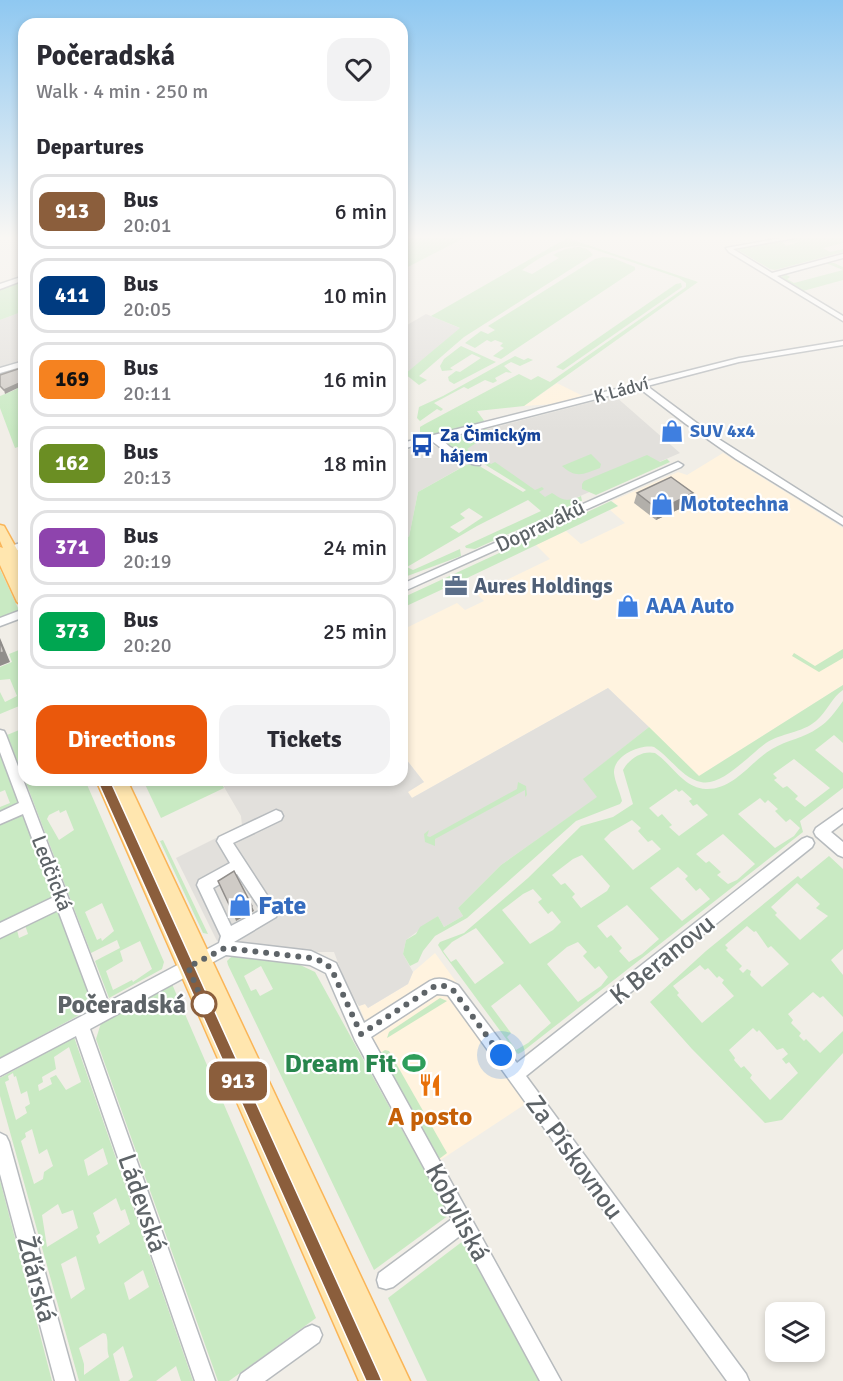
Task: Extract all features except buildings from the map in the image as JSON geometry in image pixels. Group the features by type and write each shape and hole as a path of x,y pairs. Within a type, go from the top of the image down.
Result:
{"main road":[{"path":"0,529 18,581"},
{"path":"9,550 18,564"},
{"path":"107,786 397,1381"},
{"path":"121,786 372,1381"}],"street":[{"path":"817,302 842,317"},
{"name":"K Ládví","path":"408,444 739,360 843,344"},
{"path":"0,371 18,365"},
{"path":"641,385 704,434 843,522"},
{"path":"434,438 447,449 477,463"},
{"name":"Dopraváků","path":"408,585 678,465"},
{"path":"0,622 18,615"},
{"name":"Ledčická","path":"0,735 18,782"},
{"name":"Ledčická","path":"19,786 104,1011"},
{"path":"0,818 27,806"},
{"path":"843,815 821,832 843,851"},
{"path":"0,1068 195,963 271,912 224,841 276,816"},
{"name":"K Beranovu","path":"516,1075 807,843"},
{"path":"226,942 204,885 239,866"},
{"path":"0,931 63,900"},
{"name":"Kobyliská","path":"226,942 311,958 331,968 361,1034 551,1381"},
{"name":"Za Pískovnou","path":"361,1034 435,986 444,986 453,990 739,1381"},
{"name":"Ládevská","path":"80,1024 205,1381"},
{"name":"Žďárská","path":"0,1142 64,1381"},
{"path":"386,1280 463,1222"},
{"path":"248,1381 312,1335"}],"shaded area":[{"path":"18,313 18,361 0,367 0,320"},
{"path":"426,314 462,329 408,376 408,324"},
{"path":"557,383 583,396 554,404 524,406"},
{"path":"615,396 680,453 557,506 481,462 449,448 445,442 446,440"},
{"path":"430,444 471,462 418,492 409,537 408,536 408,450"},
{"path":"723,453 843,528 843,685 699,776 608,688 412,798 407,792 424,782 408,762 408,627 457,603 465,610 484,601 477,594 550,559 536,545 566,531 581,544 625,523 610,510 618,506 612,501 678,472 687,475"},
{"path":"608,688 649,727 584,779 598,797 501,865 458,908 463,916 444,927 438,916 406,940 403,954 413,972 408,984 368,1008 365,1004 359,1006 349,992 334,952 309,952 217,941 176,858 242,825 241,816 224,786 408,786 408,762 424,782 408,792 412,798"},
{"path":"435,953 539,1095 439,1161 379,1054 359,1006 365,1004 368,1008 408,984 413,972"}],"green space":[{"path":"0,302 18,302 18,313 0,320"},
{"path":"455,302 518,302 464,337 419,376 427,380 419,385 408,376 408,371 460,328 431,316"},
{"path":"526,302 586,302 501,359 493,356 504,348 500,346 503,343 487,340 475,348 465,343 481,331 488,334 495,330 488,326"},
{"path":"649,302 660,302 563,370 556,367"},
{"path":"664,302 669,302 524,406 477,411 485,422 428,437 420,434 420,427 519,374 531,380 538,376 550,382"},
{"path":"461,346 496,362 454,384 449,381 448,377 481,358 472,354 450,368 453,370 442,371 440,366 444,359"},
{"path":"515,356 524,360 528,358 533,360 520,366 511,362 504,366 512,373 506,372 495,378 497,381 493,383 485,380 468,389 464,387 434,403 443,409 441,411 437,409 420,421 417,418 419,407"},
{"path":"18,386 18,447 15,448 0,408 0,396 17,389"},
{"path":"486,429 493,433 487,435 491,440 490,444 477,439 473,441 476,443 467,449 491,464 495,462 535,490 542,487 544,489 539,492 545,497 552,493 566,500 581,496 582,501 475,549 466,548 465,546 541,511 528,500 477,526 408,566 408,536 418,492 468,464 476,464 523,492 526,490 481,462 449,448 445,442","holes":["469,508 483,517 459,533 450,527 465,518 460,514"]},
{"path":"591,454 601,464 600,468 576,474 562,466"},
{"path":"647,455 660,462 667,459 670,462 596,495 582,489 584,481"},
{"path":"611,501 618,506 463,580 461,578 408,605 408,595"},
{"path":"460,549 461,556 408,576 408,568 413,570"},
{"path":"0,569 18,610 0,619"},
{"path":"843,649 843,658 819,672 792,656 794,653 815,666"},
{"path":"18,650 18,706 0,714 0,692 5,702 17,696 10,679 0,680 0,667 12,662 9,654"},
{"path":"843,685 843,690 816,721 766,743 718,780 701,782 688,777 654,747 642,747 628,752 618,761 614,773 622,801 620,804 576,821 467,918 435,936 423,951 418,962 410,966 403,954 406,940 416,934 420,927 438,916 444,927 463,916 458,908 501,865 597,797 583,779 649,727 699,776"},
{"path":"843,701 843,743 834,735 815,750 843,773 843,788 800,821 803,832 518,1054 443,953 438,945 440,942 464,933 528,878 581,826 613,817 633,804 623,770 636,756 655,753 684,780 698,788 716,788 734,780 772,749 818,728","holes":["794,759 830,788 805,807 795,799 798,796 787,786 783,788 774,780 777,778 773,774","676,789 679,792 682,790 692,799 689,801 693,806 697,804 708,815 679,836 669,827 672,825 662,814 658,817 649,808","760,798 765,803 768,800 778,809 775,811 786,822 790,819 800,828 794,836 775,848 738,814","632,820 641,828 638,831 648,842 652,840 661,849 633,870 604,839 611,832","723,834 755,864 737,880 728,884 717,875 721,872 709,861 706,863 696,854","582,855 610,886 607,891 581,908 572,897 575,894 565,883 561,885 552,875","678,867 688,876 685,879 696,891 700,888 710,899 682,921 650,888","533,889 542,899 538,902 548,914 552,911 561,922 553,930 530,944 502,910","627,905 659,939 629,962 619,951 622,948 611,935 607,938 597,926","476,928 504,963 475,984 456,959 451,962 443,951 452,942","578,942 587,952 583,956 595,969 599,966 608,977 601,986 578,1002 547,964 567,947","520,984 551,1023 516,1050 507,1037 511,1033 491,1006"]},
{"path":"18,730 18,763 7,735"},
{"path":"0,752 19,805 0,814 0,807 10,803 5,790 0,792"},
{"path":"518,782 526,786 527,795 525,797 525,790 435,839 435,846 425,842 424,834 429,830 427,836 430,837 517,789"},
{"path":"27,786 88,786 164,962 162,969 109,998 95,961 120,948 117,940 91,953","holes":["59,810 60,813 66,810 74,830 59,840 47,819 49,815","102,903 114,931 102,941 101,938 97,940 85,912","140,941 152,969 133,982 132,980 113,990 106,971 123,961 120,951"]},
{"path":"146,786 223,786 224,788 161,818"},
{"path":"23,814 54,898 0,924 0,825"},
{"path":"163,840 208,934 203,933 160,841"},
{"path":"829,856 843,869 843,949 831,960 843,975 843,1017 823,996 820,998 813,992 788,1014 793,1020 791,1023 801,1033 799,1036 804,1041 806,1039 820,1053 843,1031 843,1053 782,1120 765,1123 692,1049 650,1002 706,951 798,876 801,879","holes":["797,883 820,904 816,908 828,916 800,940 775,915 777,913 771,907","747,926 754,932 756,931 768,948 771,946 789,964 762,987 750,975 751,971 747,969 743,973 739,969 742,966 726,950 728,948 725,945","700,965 705,970 708,968 717,978 719,976 724,980 722,983 734,996 702,1023 677,995 679,993 673,986","753,1028 757,1032 759,1030 777,1050 783,1048 788,1054 782,1059 786,1064 789,1062 798,1073 770,1100 750,1078 752,1075 744,1066 741,1068 734,1060 729,1050"]},
{"path":"58,909 94,1007 0,1058 0,938 17,930 19,938 28,934 25,925"},
{"path":"232,956 298,964 315,972 449,1215 374,1270 228,965 227,961","holes":["261,966 273,989 260,996 256,989 251,991 244,976"]},
{"path":"172,984 316,1318 229,1381 218,1381 96,1039 101,1023"},
{"path":"440,998 447,1001 387,1038 389,1032"},
{"path":"74,1037 193,1381 181,1381 176,1366 156,1381 128,1381 133,1377 123,1346 113,1354 120,1381 79,1381 0,1096 0,1078","holes":["69,1047 81,1082 66,1090 56,1075 50,1078 52,1084 39,1091 38,1085 43,1082 42,1077 56,1069 54,1057","13,1073 21,1094 27,1091 30,1104 25,1107 27,1113 16,1120 5,1082 9,1080 8,1076","32,1129 39,1154 47,1149 53,1166 44,1172 43,1179 34,1184 21,1141 26,1137 25,1133","103,1148 108,1164 88,1176 84,1160","116,1198 121,1211 125,1209 130,1224 99,1244 96,1236 100,1233 93,1213","58,1204 62,1214 73,1210 78,1228 47,1247 42,1215","76,1256 85,1289 71,1299 61,1264","143,1270 149,1287 129,1300 124,1283","103,1333 106,1334 109,1357 84,1375 84,1364 79,1348"]},
{"path":"385,1050 389,1051 447,1153 439,1159 379,1054"},
{"path":"0,1180 52,1381 0,1381"},
{"path":"463,1241 539,1381 427,1381 388,1298"}],"bus line":[{"name":"913","path":"107,786 372,1381"}],"place":[{"name":"SUV 4x4","path":"672,431"},
{"name":"Za Čimickým hájem","path":"422,445"},
{"name":"Mototechna","path":"662,504"},
{"name":"Aures Holdings","path":"456,586"},
{"name":"AAA Auto","path":"628,606"},
{"name":"Fate","path":"240,905"},
{"name":"Počeradská","path":"204,1004"},
{"name":"Dream Fit","path":"414,1063"},
{"name":"A posto","path":"430,1085"}],"route":[{"path":"204,1004 205,1007 188,967 218,951 225,948 311,958 331,968 361,1034 435,986 444,986 453,990 501,1055"}]}
